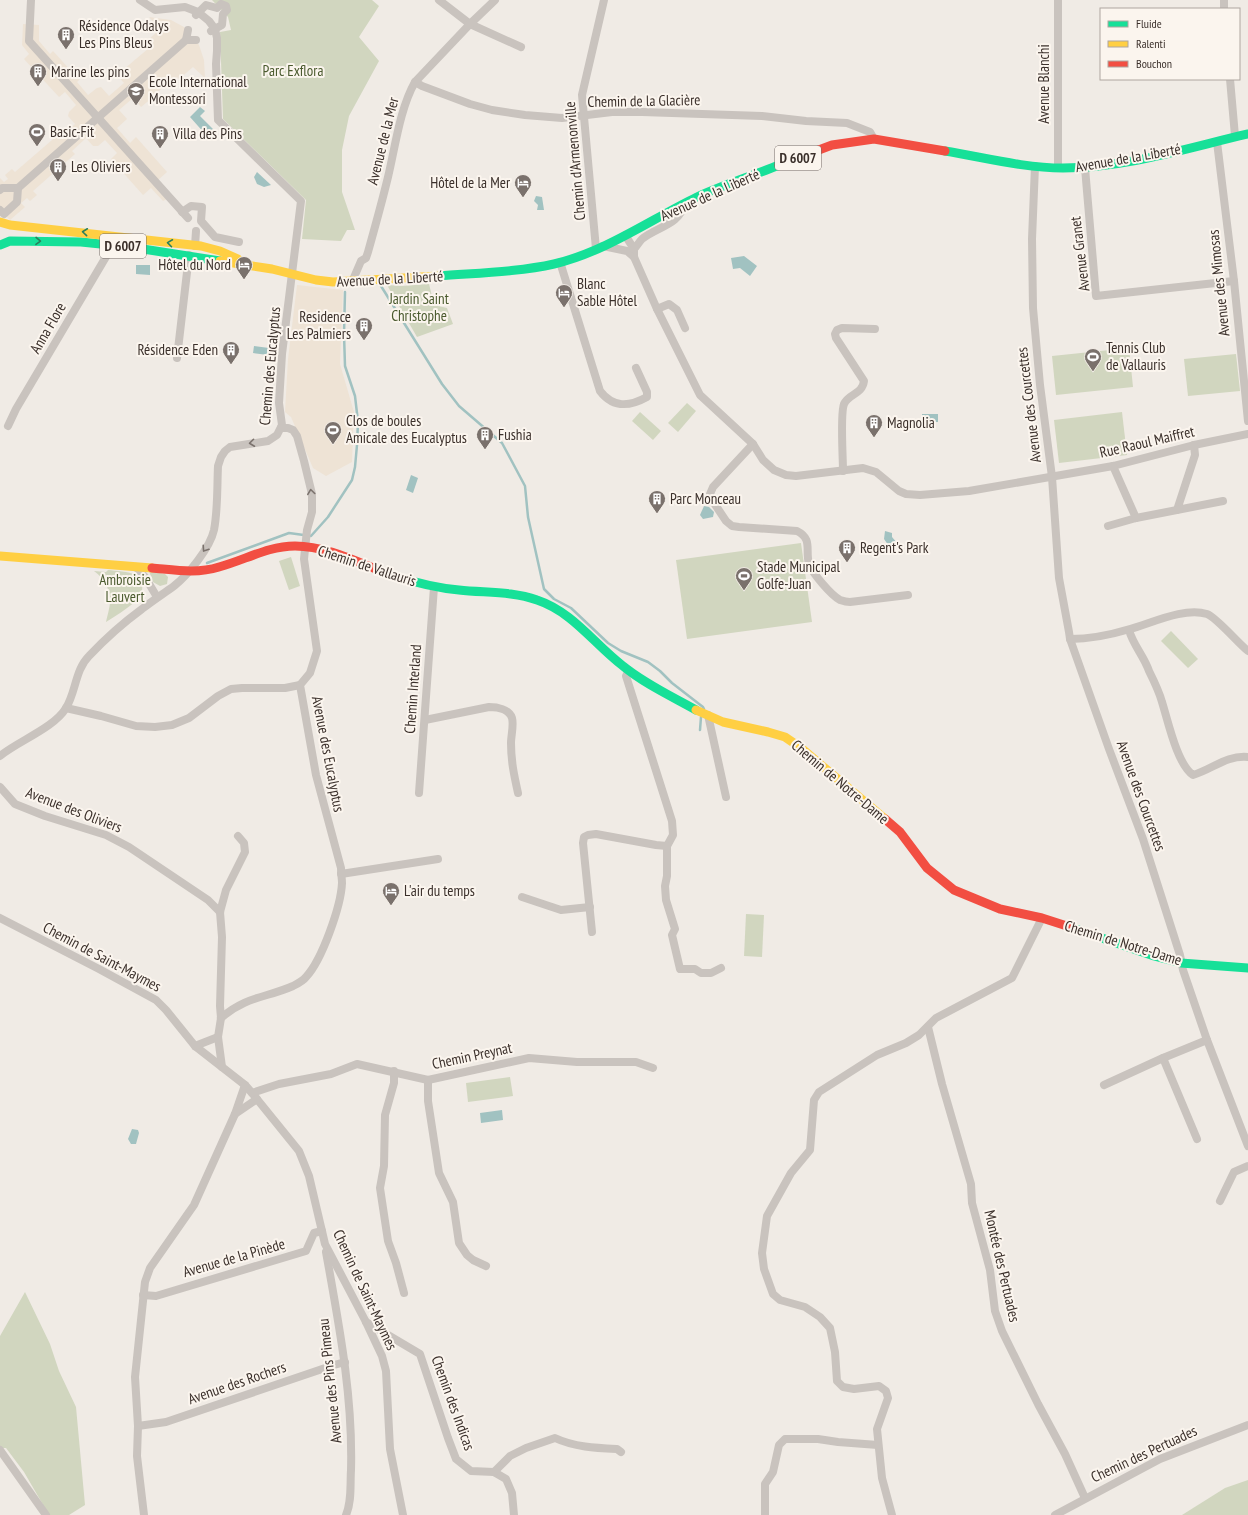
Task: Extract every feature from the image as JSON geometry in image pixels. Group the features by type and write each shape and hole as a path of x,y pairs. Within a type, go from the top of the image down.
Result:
{"main road":[{"name":"Avenue de la Liberté","path":"246,265 272,268 323,281 352,282 363,280 485,273 530,268 560,262 600,247 684,204 722,187 832,145 874,139 1035,166 1085,168 1138,160 1248,134"},
{"name":"D 6007","path":"0,222 10,225 124,236 218,250 235,257 246,265"},
{"name":"D 6007","path":"0,245 10,241 33,240 81,242 189,255 246,265"},
{"name":"Chemin de Vallauris","path":"0,556 146,567 188,572 209,570 265,551 304,543 434,587"},
{"name":"Chemin de Notre-Dame","path":"434,587 477,592 515,593 549,604 573,620 615,660 684,704 722,722 784,737 801,748 900,832 927,868 954,890 1000,909 1042,918 1154,956 1181,963 1248,968"}],"street":[{"path":"31,0 29,42 185,215 191,206 202,207 201,222 215,237 239,242"},
{"path":"140,0 155,10 185,7 197,14 209,20 213,30 222,25 223,14 227,10 226,6 221,4 217,8 206,5 197,14"},
{"path":"439,0 470,24 520,47"},
{"name":"Avenue de la Mer","path":"352,282 361,261 366,258 387,181 400,122 411,89 415,82 495,0"},
{"name":"Chemin d'Armenonville","path":"600,247 583,116 582,95 604,0"},
{"name":"Avenue Blanchi","path":"1058,0 1058,168"},
{"path":"0,190 2,188 18,188 186,40 188,30"},
{"name":"Chemin des Eucalyptus","path":"0,756 57,718 66,708 79,672 86,659 100,644 157,597 174,586 188,572 210,542 214,530 218,466 225,451 230,447 268,441 277,435 282,425 279,403 282,354 301,201 218,120 217,51 213,30"},
{"path":"186,40 196,40"},
{"path":"1230,80 1235,136"},
{"name":"Chemin de la Glacière","path":"415,82 470,104 524,115 562,118 612,112 642,112 762,116 806,121 847,123 870,132 874,139"},
{"name":"Avenue des Mimosas","path":"1217,142 1234,281 1242,369 1246,378 1248,421"},
{"name":"Avenue des Courcettes","path":"1035,166 1032,239 1033,308 1040,386 1052,477 1059,578 1070,639 1143,839 1180,955 1182,970 1248,1146"},
{"name":"Avenue Granet","path":"1085,168 1096,296 1234,281"},
{"path":"0,210 4,214 17,202 18,188"},
{"path":"600,247 632,252 642,239 677,218 683,210 684,204"},
{"path":"195,246 196,231"},
{"name":"Rue Raoul Maiffret","path":"625,235 658,309 700,395 753,444 763,460 774,470 786,475 796,476 863,468 876,472 899,491 912,495 969,491 1113,466 1194,445 1248,434"},
{"name":"Anna Flore","path":"8,426 16,409 113,245"},
{"path":"177,358 189,255"},
{"path":"560,262 600,391 605,398 612,402 622,404 636,403 647,397 647,392 636,368"},
{"path":"658,309 669,304 676,310 685,328"},
{"path":"843,470 843,409 848,398 863,387 864,381 835,334 837,330 842,328 875,329"},
{"name":"Avenue des Eucalyptus","path":"221,1018 229,1011 246,1001 294,985 306,978 318,960 338,906 342,883 316,775 300,685 310,673 317,651 304,559 304,543 312,512 312,494 296,436 293,430 281,428"},
{"path":"753,444 713,487 710,494 712,500 726,522 732,526 796,531 804,535 807,541 809,563 814,573 834,596 842,601 850,602 908,595"},
{"path":"1177,510 1194,456 1194,445"},
{"path":"1113,466 1136,518"},
{"path":"1108,526 1136,518 1223,501"},
{"path":"136,567 145,577 157,597"},
{"name":"Chemin Interland","path":"419,793 434,587"},
{"path":"1070,639 1090,639 1129,630 1179,614 1191,612 1208,615 1248,651"},
{"path":"1129,630 1132,640 1148,668 1162,702 1166,720 1179,755 1188,772 1193,774 1203,772 1237,756 1248,757"},
{"path":"629,670 626,676 672,821 673,835 667,846 666,900 675,929 672,935 680,969 695,969 701,973 711,973 720,968"},
{"path":"66,708 136,726 155,727 172,725 189,718 218,696 231,689 285,688 300,685"},
{"path":"425,720 489,707 498,707 508,712 512,719 512,764 518,793"},
{"path":"708,715 726,797"},
{"name":"Avenue des Oliviers","path":"0,787 16,804 45,816 106,835 129,847 208,900 220,912"},
{"path":"592,932 583,843 584,837 588,834 596,834 667,846"},
{"path":"222,1067 218,1037 221,1018 222,937 220,912 223,895 245,852 244,843 238,836"},
{"path":"341,874 438,859"},
{"path":"208,900 223,895"},
{"path":"522,897 561,910 590,906"},
{"name":"Chemin de Saint-Maymes","path":"0,918 156,1000 195,1046 245,1085 299,1151 309,1176 325,1244 382,1356 386,1371 390,1449 402,1515"},
{"path":"892,1515 882,1478 877,1429 888,1398 886,1391 879,1386 854,1389 843,1387 837,1381 835,1352 830,1328 820,1317 805,1307 780,1300 773,1294 764,1269 762,1253 767,1216 791,1173 810,1150 814,1100 819,1092 877,1055 906,1043 919,1035 936,1018 1012,978 1042,918"},
{"name":"Montée des Pertuades","path":"928,1027 942,1084 971,1184 972,1203 990,1270 995,1311 1002,1331 1072,1468 1085,1498"},
{"path":"195,1046 218,1037"},
{"path":"1104,1084 1207,1040"},
{"name":"Chemin Preynat","path":"255,1096 279,1084 331,1074 357,1064 394,1071 428,1080 529,1058 577,1062 636,1062 653,1068"},
{"path":"1163,1058 1197,1139"},
{"path":"394,1071 394,1083 385,1115 384,1166 380,1188 388,1241 404,1293"},
{"path":"428,1080 428,1101 439,1173 453,1202 459,1243 467,1255 473,1260 486,1266"},
{"path":"144,1515 137,1456 138,1426 135,1377 145,1282 150,1268 194,1205 235,1114 245,1085"},
{"path":"235,1114 255,1096"},
{"path":"1220,1201 1234,1172 1248,1166"},
{"name":"Avenue de la Pinède","path":"143,1295 156,1296 306,1251 314,1233 322,1231"},
{"name":"Avenue des Pins Pimeau","path":"325,1244 345,1362 350,1404 350,1506 346,1515"},
{"name":"Chemin des Indicas","path":"366,1322 420,1354 456,1459 471,1471 494,1472"},
{"name":"Avenue des Rochers","path":"138,1426 166,1422 345,1362"},
{"name":"Chemin des Pertuades","path":"1055,1515 1160,1459 1248,1425"},
{"path":"514,1515 512,1493 506,1479 494,1472 510,1456 526,1448 555,1438 562,1442 580,1446 617,1449 621,1452"},
{"path":"765,1515 765,1484 773,1472 779,1445 785,1439 818,1439 878,1445"},
{"path":"0,1450 46,1515"}],"green space":[{"name":"Parc Exflora","path":"212,0 372,0 379,6 359,37 379,61 349,116 342,150 342,192 355,230 347,230 341,241 302,239 306,200 223,119 220,32 231,30 228,17"},
{"name":"Jardin Saint Christophe","path":"429,284 432,296 438,306 447,308 453,324 417,337 387,285 402,286"},
{"name":"Tennis Club de Vallauris","path":"1129,348 1133,387 1056,395 1052,356"},
{"path":"1236,354 1240,391 1188,396 1184,359"},
{"path":"687,403 696,411 678,432 668,423"},
{"path":"640,412 661,431 653,440 632,421"},
{"path":"1122,412 1127,455 1059,463 1054,420"},
{"name":"Stade Municipal Golfe-Juan","path":"801,543 812,622 687,639 676,560"},
{"path":"291,557 300,586 289,590 279,561"},
{"name":"Ambroisie Lauvert","path":"108,570 136,575 141,581 142,588 140,596 135,602 106,622 110,603 108,588 94,571 106,572"},
{"path":"149,571 165,574 168,577 167,584 160,586 153,582"},
{"path":"1171,631 1198,659 1188,668 1161,641"},
{"path":"746,914 764,915 762,957 744,956"},
{"path":"510,1077 513,1096 468,1102 466,1083"},
{"path":"25,1292 50,1344 59,1371 76,1407 85,1505 69,1515 49,1515 24,1472 6,1448 0,1448 0,1336"},
{"path":"1248,1480 1248,1515 1182,1515 1225,1488"}],"shaded area":[{"path":"149,17 171,20 184,27 199,45 204,60 205,78 193,67 179,79 177,77 151,97 152,98 141,107 133,98 119,110 127,119 117,128 130,143 136,137 167,172 158,180 169,198 163,201 151,188 143,195 111,159 117,153 105,140 98,146 93,146 86,138 72,151 75,154 33,191 37,195 30,201 27,198 21,203 25,207 10,220 0,210 0,178 4,182 8,179 5,175 12,169 15,172 59,134 61,136 75,124 68,116 69,112 76,105 65,92 59,97 24,59 29,54 22,45 23,24 39,25 39,41 50,54 53,51 72,72 75,69 82,77 77,82 88,95 97,88 101,87 109,96 124,83 117,75 149,48 150,44 147,41 160,29"},
{"path":"297,285 343,290 340,364 354,412 352,462 326,476 313,468 291,417 285,412 288,359"}],"water":[{"path":"200,107 205,111 200,116 213,129 206,135 190,117"},
{"path":"257,172 271,185 264,187 257,184 254,177"},
{"path":"536,196 542,197 544,210 537,210 538,205 534,201"},
{"path":"744,256 757,266 750,276 740,268 733,269 731,258"},
{"path":"136,265 150,265 150,275 136,274"},
{"path":"254,346 269,348 268,355 253,353"},
{"path":"922,414 938,414 938,422 922,422"},
{"path":"411,475 418,478 413,493 406,490"},
{"path":"704,506 709,507 714,512 713,517 703,519 700,515"},
{"path":"885,531 892,533 892,537 898,544 891,549 884,539"},
{"path":"502,1110 503,1120 481,1123 480,1113"},
{"path":"132,1129 138,1130 139,1133 136,1144 131,1144 128,1139"}],"waterway":[{"path":"381,286 442,384 459,406 502,443 525,486 528,517 544,589 554,599 571,608 608,643 621,651 648,662 704,709"},
{"path":"207,563 289,533 311,536 328,517 352,480 355,467 358,422 355,396 345,366 345,292"},
{"path":"700,730 701,717"}],"traffic: fast":[{"path":"945,151 1003,162 1048,168 1087,167 1133,161 1248,134"},
{"path":"439,276 526,269 573,259 609,244 697,197 779,165"},
{"path":"0,245 10,241 81,242 130,247 220,261"},
{"path":"391,575 442,588 518,595 550,605 562,612 583,629 612,657 631,672 658,690 696,710"},
{"path":"1070,927 1154,956 1181,963 1248,968"}],"traffic: slow":[{"path":"0,222 10,225 201,246 220,251 238,259"},
{"path":"220,261 272,269 316,280 333,282 439,276"},
{"path":"0,556 152,568"},
{"path":"696,710 723,722 785,737 801,748 885,819"}],"traffic: jam":[{"path":"779,165 832,145 874,139 945,151"},
{"path":"152,568 186,571 211,569 275,548 295,546 332,552 391,575"},
{"path":"885,819 900,832 927,868 954,890 1000,909 1042,918 1070,927"}],"place":[{"name":"Résidence Odalys Les Pins Bleus","path":"66,50"},
{"name":"Marine les pins","path":"38,87"},
{"name":"Ecole International Montessori","path":"136,106"},
{"name":"Basic-Fit","path":"37,147"},
{"name":"Villa des Pins","path":"160,149"},
{"name":"Les Oliviers","path":"58,182"},
{"name":"Hôtel de la Mer","path":"523,198"},
{"name":"Hôtel du Nord","path":"244,280"},
{"name":"Blanc Sable Hôtel","path":"564,308"},
{"name":"Residence Les Palmiers","path":"364,341"},
{"name":"Résidence Eden","path":"231,365"},
{"name":"Tennis Club de Vallauris","path":"1093,372"},
{"name":"Magnolia","path":"874,438"},
{"name":"Clos de boules Amicale des Eucalyptus","path":"333,445"},
{"name":"Fushia","path":"485,450"},
{"name":"Parc Monceau","path":"657,514"},
{"name":"Regent's Park","path":"847,563"},
{"name":"Stade Municipal Golfe-Juan","path":"744,591"},
{"name":"L'air du temps","path":"391,906"}]}
